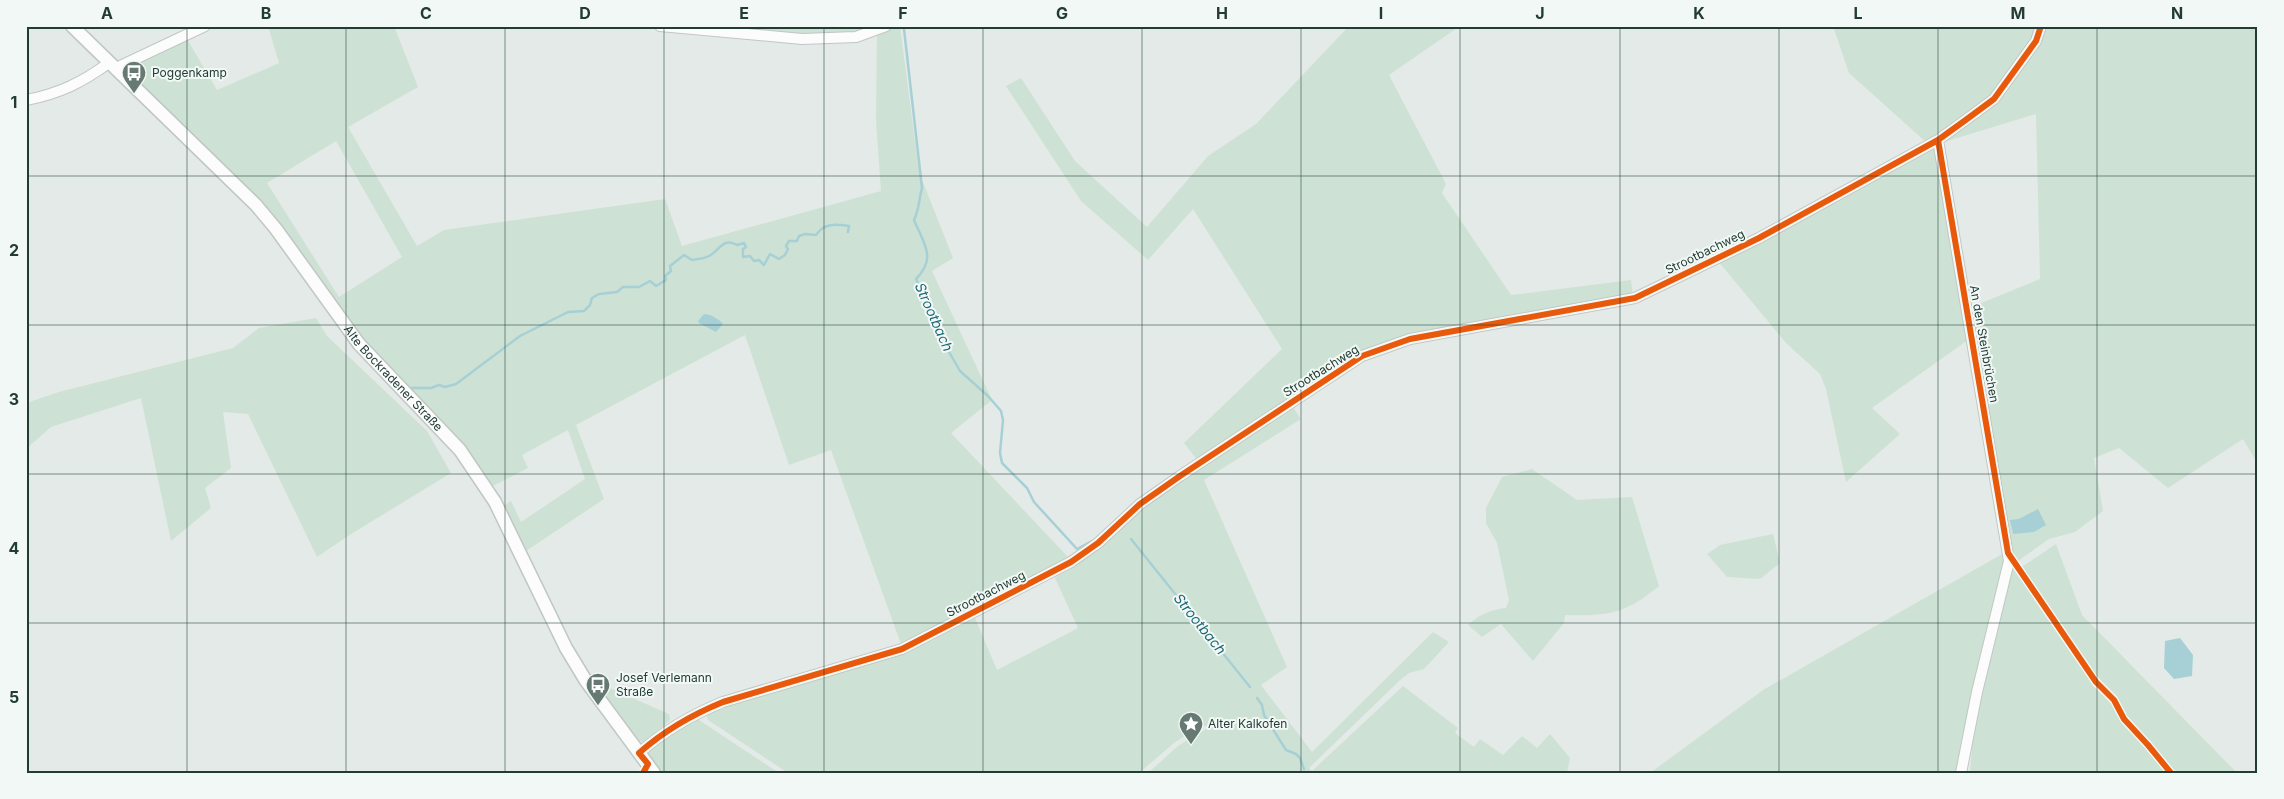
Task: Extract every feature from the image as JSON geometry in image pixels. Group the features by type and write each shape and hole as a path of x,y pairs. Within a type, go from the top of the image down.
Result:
{"street":[{"name":"Alte Bockradener Straße","path":"72,26 256,205 276,229 359,344 460,450 495,502 566,648 586,681 639,753 648,770"},
{"path":"26,100 48,96 68,89 113,65 205,26"},
{"path":"660,26 802,39 856,37 886,26"},
{"name":"Strootbachweg","path":"639,753 663,732 695,713 724,702 902,649 1071,562 1098,543 1140,504 1362,356 1410,338 1635,298 1759,238 1938,140 1994,99 2036,41 2041,26"},
{"name":"An den Steinbrüchen","path":"1938,140 2009,560 1977,692 1961,773"}],"green space":[{"path":"268,26 394,26 418,87 348,127 417,246 444,230 665,199 682,246 881,191 876,120 877,32 900,26 919,172 953,258 932,271 992,400 951,433 1068,557 902,647 831,450 789,465 745,335 576,425 604,499 523,553 503,506 511,501 521,522 585,479 568,430 522,455 528,468 489,488 361,343 258,202 125,67 187,39 217,90 279,63","holes":["336,141 402,257 339,297 267,183"]},
{"path":"691,26 877,26 855,35 801,36"},
{"path":"1349,26 1460,26 1389,75 1446,184 1442,193 1511,295 1631,280 1633,296 1396,340 1198,461 1184,443 1282,349 1193,209 1148,260 1081,201 1006,86 1021,78 1075,161 1147,227 1208,156 1256,124"},
{"path":"1833,26 2258,26 2258,464 2243,439 2168,488 2119,448 2094,458 2103,511 2075,532 2049,539 2018,561 2009,551 1969,308 2040,279 2036,114 1941,143 1992,97 1927,143 1849,73"},
{"path":"1935,143 1968,340 1872,408 1900,434 1846,482 1826,389 1820,374 1786,343 1718,261"},
{"path":"316,318 327,336 427,431 451,473 317,557 248,414 223,412 231,468 205,488 211,508 171,541 141,398 51,427 26,449 26,403 59,392 233,348 259,328"},
{"path":"1292,406 1301,419 1204,480 1287,667 1261,685 1312,752 1433,632 1449,642 1424,669 1409,673 1399,681 1309,768 1312,771 1403,686 1458,728 1455,733 1474,747 1480,739 1503,755 1522,736 1537,748 1550,734 1570,758 1567,773 1148,773 1178,746 1211,726 1199,726 1174,743 1139,773 788,773 708,720 706,713 709,711 911,651 975,618 997,670 1078,628 1055,578 1140,507"},
{"path":"1532,469 1577,500 1632,497 1659,586 1626,608 1605,614 1565,615 1564,623 1533,661 1501,624 1482,637 1468,625 1485,613 1506,608 1509,600 1497,543 1486,523 1486,508 1502,477"},
{"path":"1773,534 1780,563 1760,579 1727,577 1707,554 1720,545"},
{"path":"2056,544 2082,615 2237,773 1970,773 1973,735 2012,562 2017,570"},
{"path":"2004,553 2007,561 1960,773 1650,773 1763,690"},
{"path":"605,686 669,714 670,720 646,741 636,742 598,691"},
{"path":"694,719 699,720 779,773 658,773 644,753 657,742"}],"water":[{"path":"704,314 714,317 723,324 716,332 699,323 698,321"},
{"path":"2038,509 2046,525 2034,532 2013,534 2010,520 2019,519"},
{"path":"2180,638 2193,655 2192,676 2174,679 2164,668 2165,641"}],"waterway":[{"name":"Strootbach","path":"904,29 922,188 914,220 927,251 926,264 916,279 945,345 960,371 988,396 1001,411 1003,420 1000,453 1002,463 1027,488 1034,502 1077,549 1092,541"},
{"path":"412,388 431,388 439,385 445,387 456,384 520,336 568,312 584,311 590,305 592,298 599,294 617,292 623,287 639,287 650,281 656,286 666,280 665,276 671,271 670,266 684,255 692,260 703,258 713,253 725,243 737,245 744,243 746,247 743,249 743,257 750,256 754,261 759,260 764,265 770,254 779,259 785,255 788,249 786,246 789,241 797,241 799,236 805,234 816,235 826,226 835,225 849,226 848,232"},
{"name":"Strootbach","path":"1131,539 1250,687"},
{"name":"Strootbach","path":"1257,698 1262,705 1264,715 1286,750 1300,758 1304,769"}],"cycle path":[{"path":"643,773 648,764 639,753 669,730 700,712 723,702 902,649 1071,562 1098,543 1140,504 1362,356 1410,339 1635,298 1759,238 1938,140 1994,99 2036,41 2041,26"},
{"path":"1938,140 2008,553 2096,682 2114,700 2124,719 2171,773"}],"place":[{"name":"Poggenkamp","path":"134,94"},
{"name":"Josef Verlemann Straße","path":"598,706"},
{"name":"Alter Kalkofen","path":"1191,745"}]}
